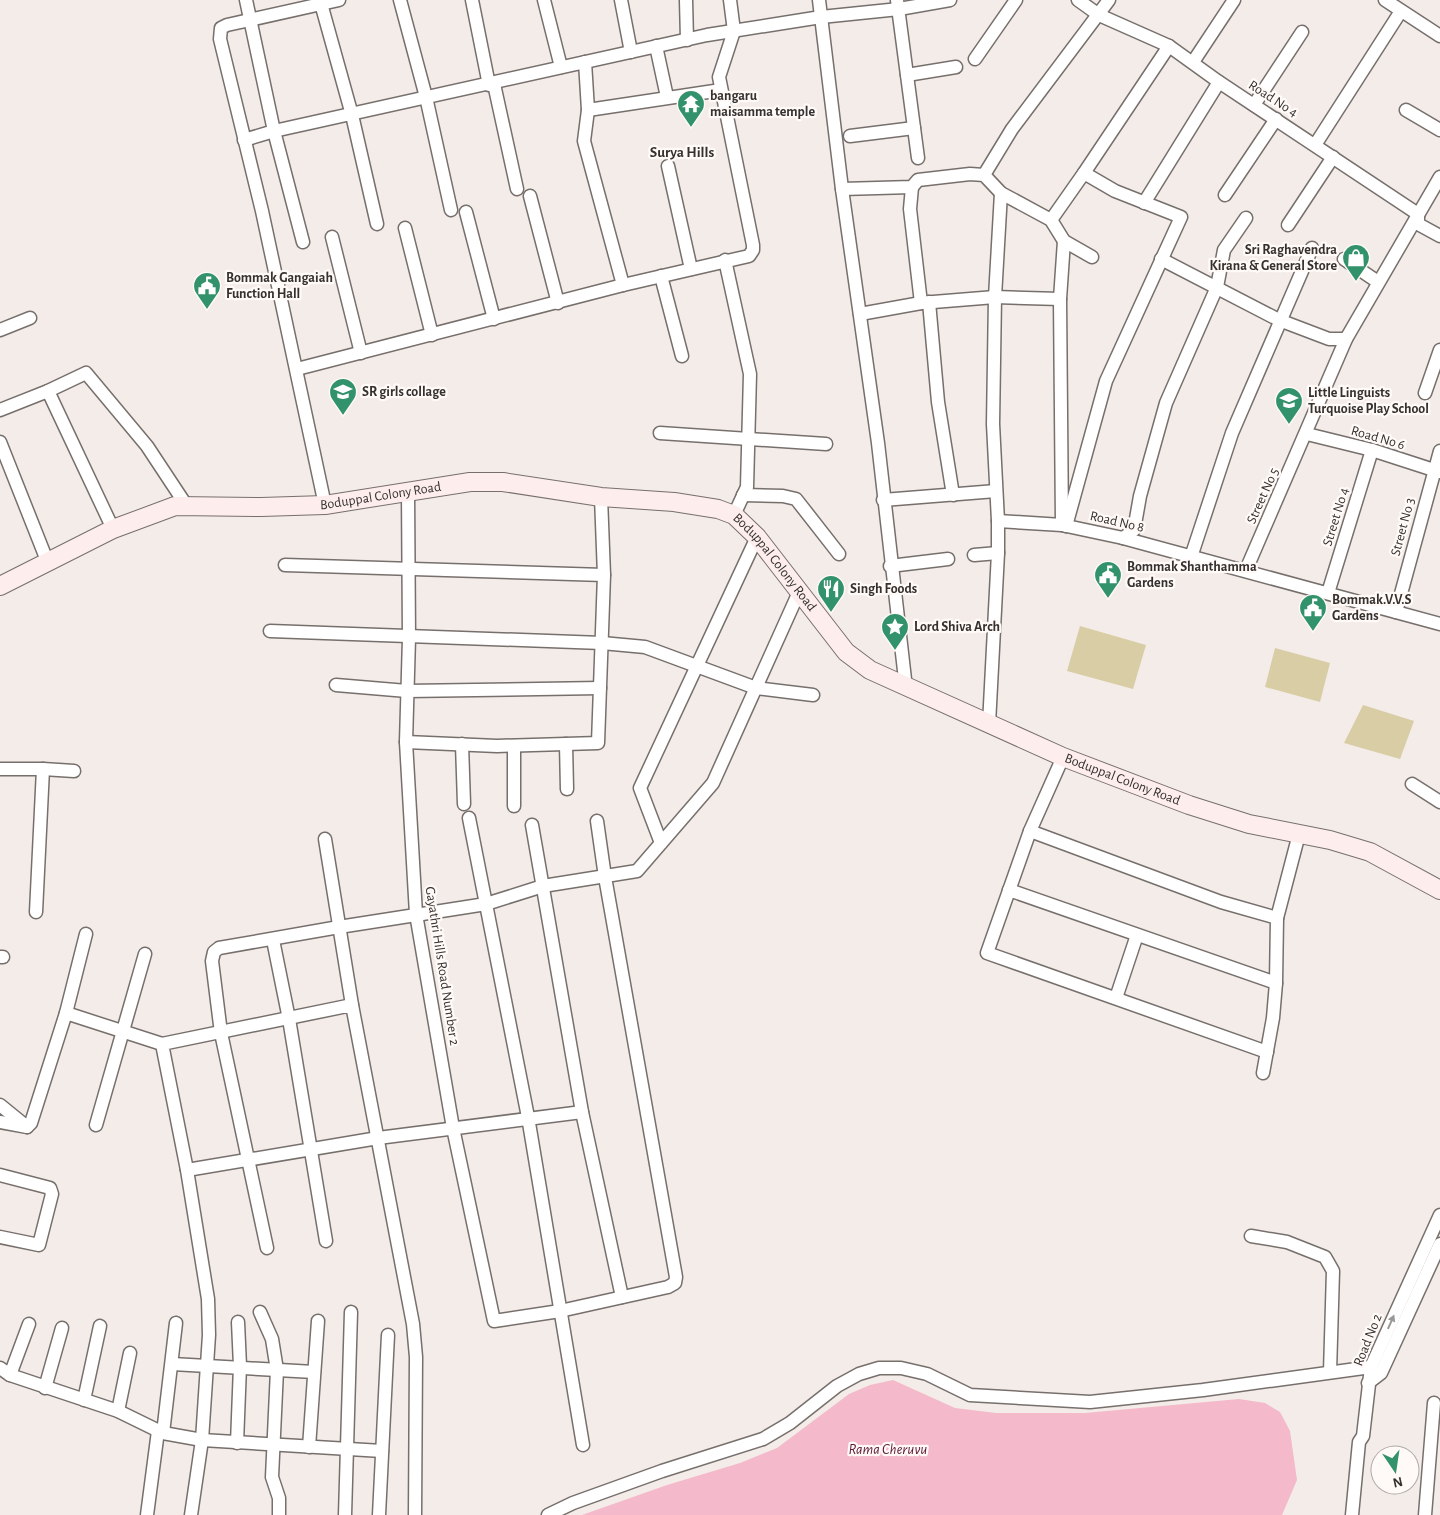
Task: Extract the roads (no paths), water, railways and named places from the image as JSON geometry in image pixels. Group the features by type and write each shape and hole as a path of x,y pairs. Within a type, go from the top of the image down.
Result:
{"street":[{"path":"246,0 274,131 303,242"},
{"path":"325,505 220,38 221,28 320,2 339,0"},
{"path":"400,0 426,97 451,210"},
{"path":"472,0 517,189"},
{"path":"544,0 561,67"},
{"path":"621,0 631,52"},
{"path":"686,0 687,40"},
{"path":"296,370 623,285 749,256 753,250 719,77 734,31 730,0"},
{"path":"819,0 842,189 878,443 882,500 906,688"},
{"path":"244,140 274,131 656,46 821,17 898,5 950,0"},
{"path":"975,59 1016,0"},
{"name":"Road No 4","path":"1078,0 1098,15 1169,46 1219,82 1418,214 1418,224 1440,236"},
{"path":"984,176 1012,129 1109,0"},
{"path":"1192,62 1234,0"},
{"path":"1385,0 1440,36"},
{"path":"320,2 352,115 377,224"},
{"path":"898,5 918,158"},
{"path":"1315,145 1401,11"},
{"path":"1254,105 1302,32"},
{"path":"656,46 667,97"},
{"path":"1051,220 1169,46"},
{"path":"585,62 588,110 584,141 623,285"},
{"path":"907,75 956,67"},
{"path":"1144,202 1219,82"},
{"path":"588,110 721,90"},
{"path":"1406,110 1440,130"},
{"path":"1225,195 1276,119"},
{"path":"850,136 914,128"},
{"path":"1288,225 1333,157"},
{"path":"668,166 691,269"},
{"path":"1064,525 1106,381 1181,216 1115,191 1084,173"},
{"path":"953,495 910,209 912,187 918,180 970,174 984,176 1001,193 1051,220 1064,241 1092,257"},
{"name":"Street No 5","path":"1246,570 1307,434 1346,339 1440,178"},
{"path":"842,189 912,187"},
{"path":"989,724 998,553 993,424 995,297 1001,193"},
{"path":"530,196 558,303"},
{"path":"466,212 494,319"},
{"path":"1123,538 1134,530 1140,496 1166,403 1217,286 1224,250 1246,218"},
{"path":"405,228 432,335"},
{"path":"332,237 361,353"},
{"path":"1064,241 1060,299 1064,525"},
{"path":"1191,556 1232,433 1279,320 1312,248"},
{"path":"1161,259 1217,286 1279,320 1329,339 1346,339"},
{"path":"1344,259 1378,282"},
{"path":"725,260 750,374 750,440 747,487 734,515"},
{"path":"661,276 682,356"},
{"path":"860,314 925,303 995,297 1060,299"},
{"path":"0,330 30,318"},
{"path":"1425,393 1440,350"},
{"path":"0,410 48,391 83,373 86,374 147,446 186,505"},
{"path":"48,391 113,529"},
{"path":"660,433 826,444"},
{"name":"Road No 6","path":"1307,434 1372,450 1437,471"},
{"path":"0,442 48,562"},
{"name":"Street No 4","path":"1328,594 1372,450"},
{"name":"Street No 3","path":"1396,612 1437,471 1440,451"},
{"name":"Boduppal Colony Road","path":"0,586 113,529 164,508 186,505 261,507 325,505 470,482 504,482 601,497 674,502 718,509 734,515 757,537 846,652 870,670 906,688 1063,757 1189,805 1249,824 1370,852 1440,890"},
{"name":"Gayathri Hills Road Number 2","path":"408,491 407,569 409,638 406,742 416,914 453,1128 494,1321 560,1311"},
{"path":"882,500 996,491"},
{"path":"743,495 783,496 796,499 839,554"},
{"path":"406,742 514,746 598,743 604,575 601,497"},
{"name":"Road No 8","path":"998,520 1064,525 1123,538 1440,624"},
{"path":"661,843 640,788 757,537"},
{"path":"974,555 998,553"},
{"path":"890,566 948,559"},
{"path":"285,565 604,575"},
{"path":"268,1248 221,1033 212,961 214,952 219,948 272,940 339,926 486,904 543,886 637,871 713,783 798,592"},
{"path":"270,631 332,632 409,638 602,643 645,647 756,688 813,695"},
{"path":"336,685 407,692 600,688"},
{"path":"462,744 464,804"},
{"path":"566,744 567,788"},
{"path":"514,746 514,806"},
{"path":"1063,757 1030,831 987,952 1267,1052"},
{"path":"0,769 74,771"},
{"path":"36,912 42,769"},
{"path":"1412,784 1440,802"},
{"path":"469,818 528,1117 584,1445"},
{"path":"560,1311 668,1287 674,1283 676,1277 605,877 597,821"},
{"path":"532,825 582,1112 622,1297"},
{"path":"1030,831 1221,902 1277,918"},
{"path":"1263,1073 1273,1018 1276,983 1277,918 1298,834"},
{"path":"325,839 352,1005 413,1324 416,1357 415,1515"},
{"path":"1009,890 1276,983"},
{"path":"27,1127 30,1123 66,1013 86,934"},
{"path":"1116,998 1136,935"},
{"path":"272,940 289,1019 326,1241"},
{"path":"96,1125 145,954"},
{"path":"66,1013 162,1044 352,1005"},
{"path":"162,1044 187,1170 208,1299 209,1335 202,1440 191,1515"},
{"path":"0,1105 27,1127"},
{"path":"187,1170 378,1138 528,1117 582,1112"},
{"path":"0,1122 27,1127"},
{"path":"0,1175 50,1188 52,1194 39,1245 0,1237"},
{"name":"Road No 2","path":"1352,1515 1359,1442 1363,1436 1371,1367 1440,1215"},
{"path":"1251,1236 1288,1242 1325,1257 1332,1271 1330,1372"},
{"path":"1368,1384 1381,1373 1440,1244"},
{"path":"260,1312 272,1339 277,1370 272,1477 279,1498 278,1515"},
{"path":"344,1515 350,1312"},
{"path":"309,1447 318,1321"},
{"path":"237,1443 240,1366 238,1322"},
{"path":"147,1515 172,1364 176,1323"},
{"path":"29,1324 5,1372 45,1388 118,1411 160,1432 202,1440 237,1443 382,1451"},
{"path":"84,1400 100,1326"},
{"path":"45,1388 62,1328"},
{"path":"379,1515 388,1335"},
{"path":"118,1411 130,1353"},
{"path":"172,1364 240,1366 314,1372"},
{"path":"548,1515 573,1503 662,1471 763,1439 790,1423 837,1386 859,1374 879,1368 901,1368 927,1374 970,1395 1090,1402 1371,1367"},
{"path":"1425,1515 1434,1403"},
{"path":"1359,1515 1365,1442 1363,1436"}],"water":[{"name":"Rama Cheruvu","path":"893,1380 955,1408 996,1413 1085,1413 1239,1399 1265,1403 1280,1412 1290,1431 1297,1480 1282,1515 582,1515 667,1485 740,1463 777,1448 849,1394 870,1385"}],"place":[{"name":"bangaru maisamma temple","path":"691,128"},
{"name":"Sri Raghavendra Kirana & General Store","path":"1356,282"},
{"name":"Bommak Gangaiah Function Hall","path":"207,310"},
{"name":"SR girls collage","path":"343,416"},
{"name":"Little Linguists Turquoise Play School","path":"1289,425"},
{"name":"Bommak Shanthamma Gardens","path":"1108,599"},
{"name":"Singh Foods","path":"831,613"},
{"name":"Bommak.V.V.S Gardens","path":"1313,632"},
{"name":"Lord Shiva Arch","path":"895,651"}],"district":[{"name":"Surya Hills","path":"682,152"}]}
